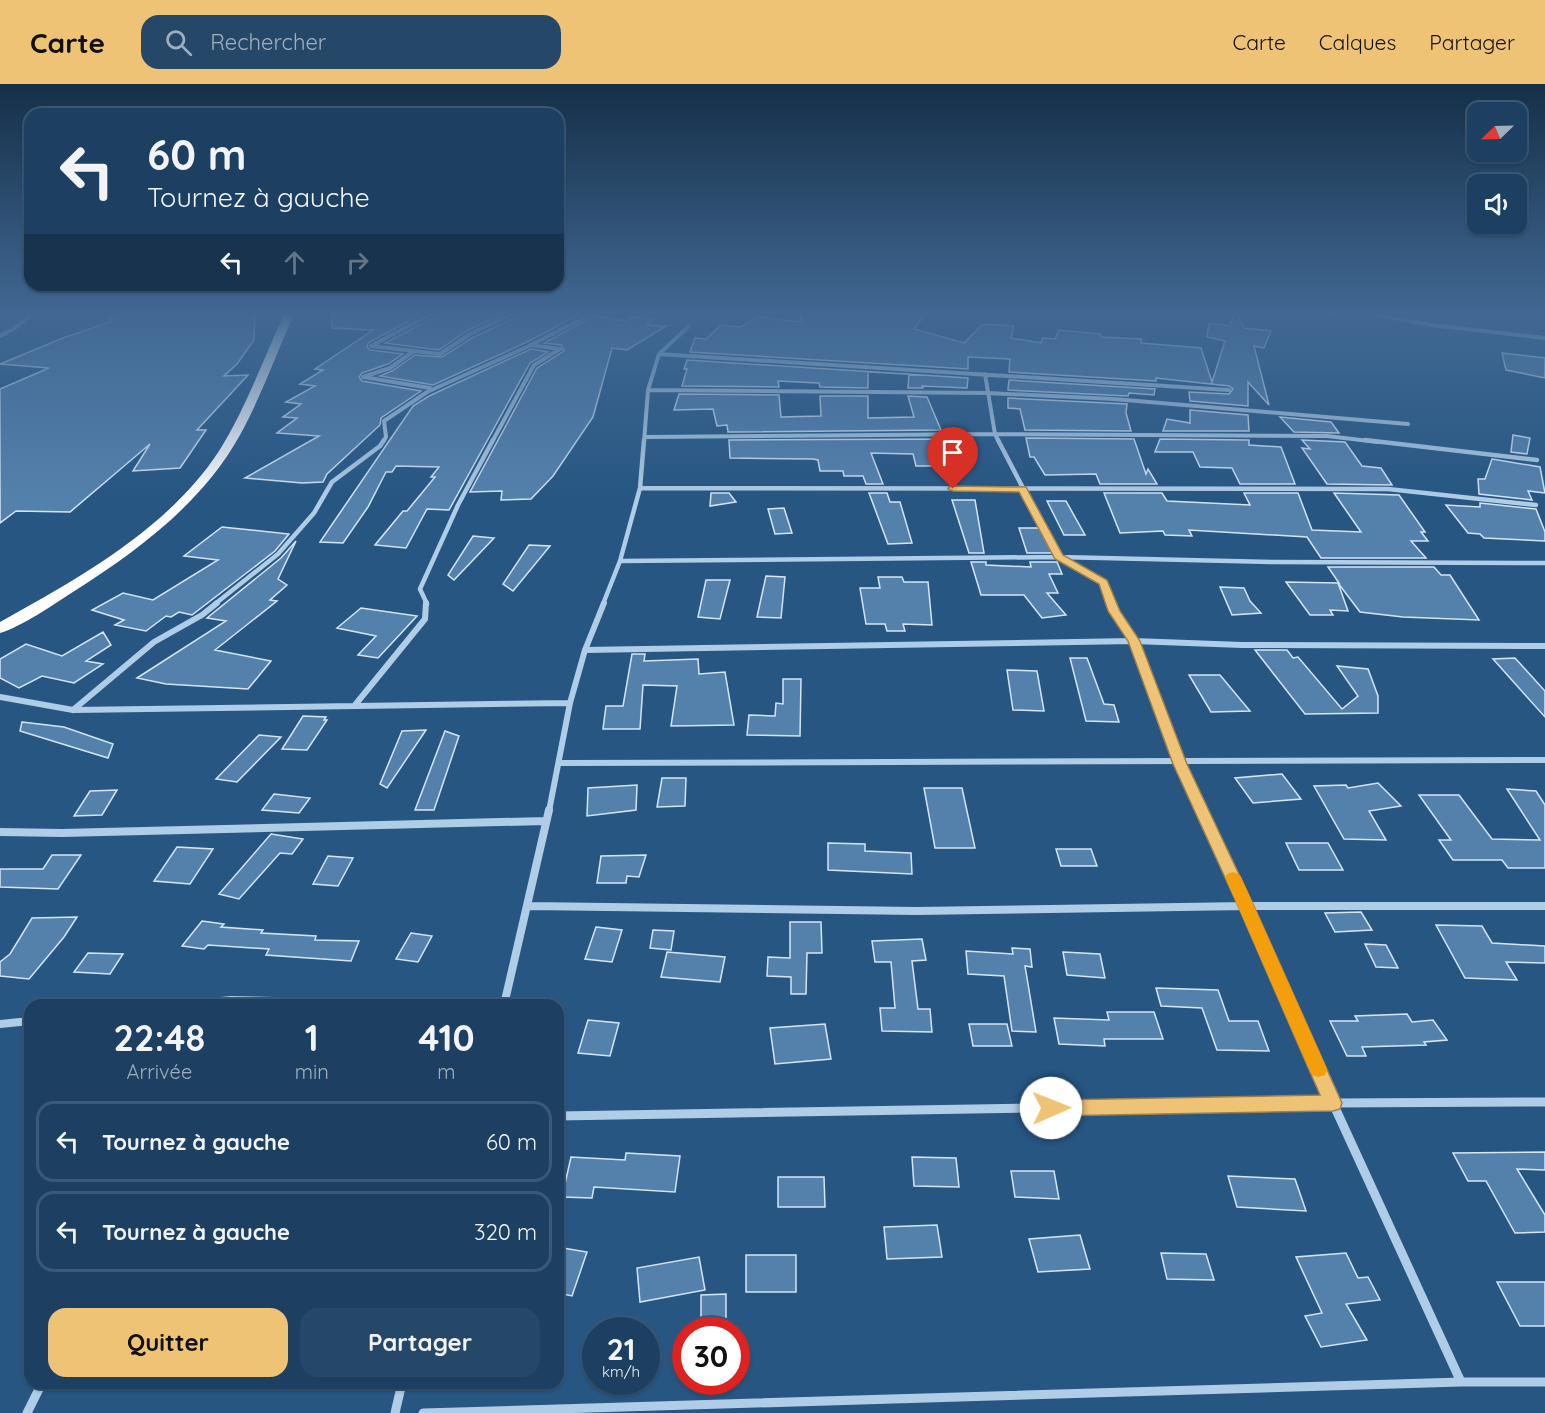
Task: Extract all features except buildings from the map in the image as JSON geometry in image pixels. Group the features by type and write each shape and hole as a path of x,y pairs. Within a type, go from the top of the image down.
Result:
{"highway":[{"path":"0,628 57,597 123,554 175,509 212,468 242,419 261,376"}],"street":[{"path":"366,376 363,377 431,388"},
{"path":"73,710 154,642 202,615 278,554 314,513 332,482 380,446 386,437 384,421 408,401 460,376"},
{"path":"355,705 425,619 427,604 420,589 458,505 528,376"},
{"path":"506,999 529,906 545,821 560,763 570,703 585,650 620,561 640,488 648,390 652,376"},
{"path":"985,376 995,434 1059,557 1104,582 1114,611 1134,641 1180,764 1461,1382"},
{"path":"1016,376 1229,390"},
{"path":"648,390 987,393 1114,399 1408,424"},
{"path":"645,437 995,434 1327,436 1538,460"},
{"path":"640,488 1388,489 1536,506"},
{"path":"620,561 1059,557 1273,562 1545,563"},
{"path":"585,650 1134,641 1242,645 1545,646"},
{"path":"0,698 73,710 570,703"},
{"path":"560,763 870,761 1180,764 1545,760"},
{"path":"0,832 62,833 545,821"},
{"path":"529,906 918,911 1246,906 1545,906"},
{"path":"0,1024 24,1022"},
{"path":"564,1116 1333,1103 1545,1102"},
{"path":"423,1413 1461,1382 1545,1382"},
{"path":"27,1413 39,1389"},
{"path":"395,1413 401,1389"}],"slow traffic":[{"path":"1233,877 1318,1069"}],"route":[{"path":"953,489 1023,489 1059,557 1104,582 1114,611 1134,641 1180,764 1333,1103 1051,1108"}]}
